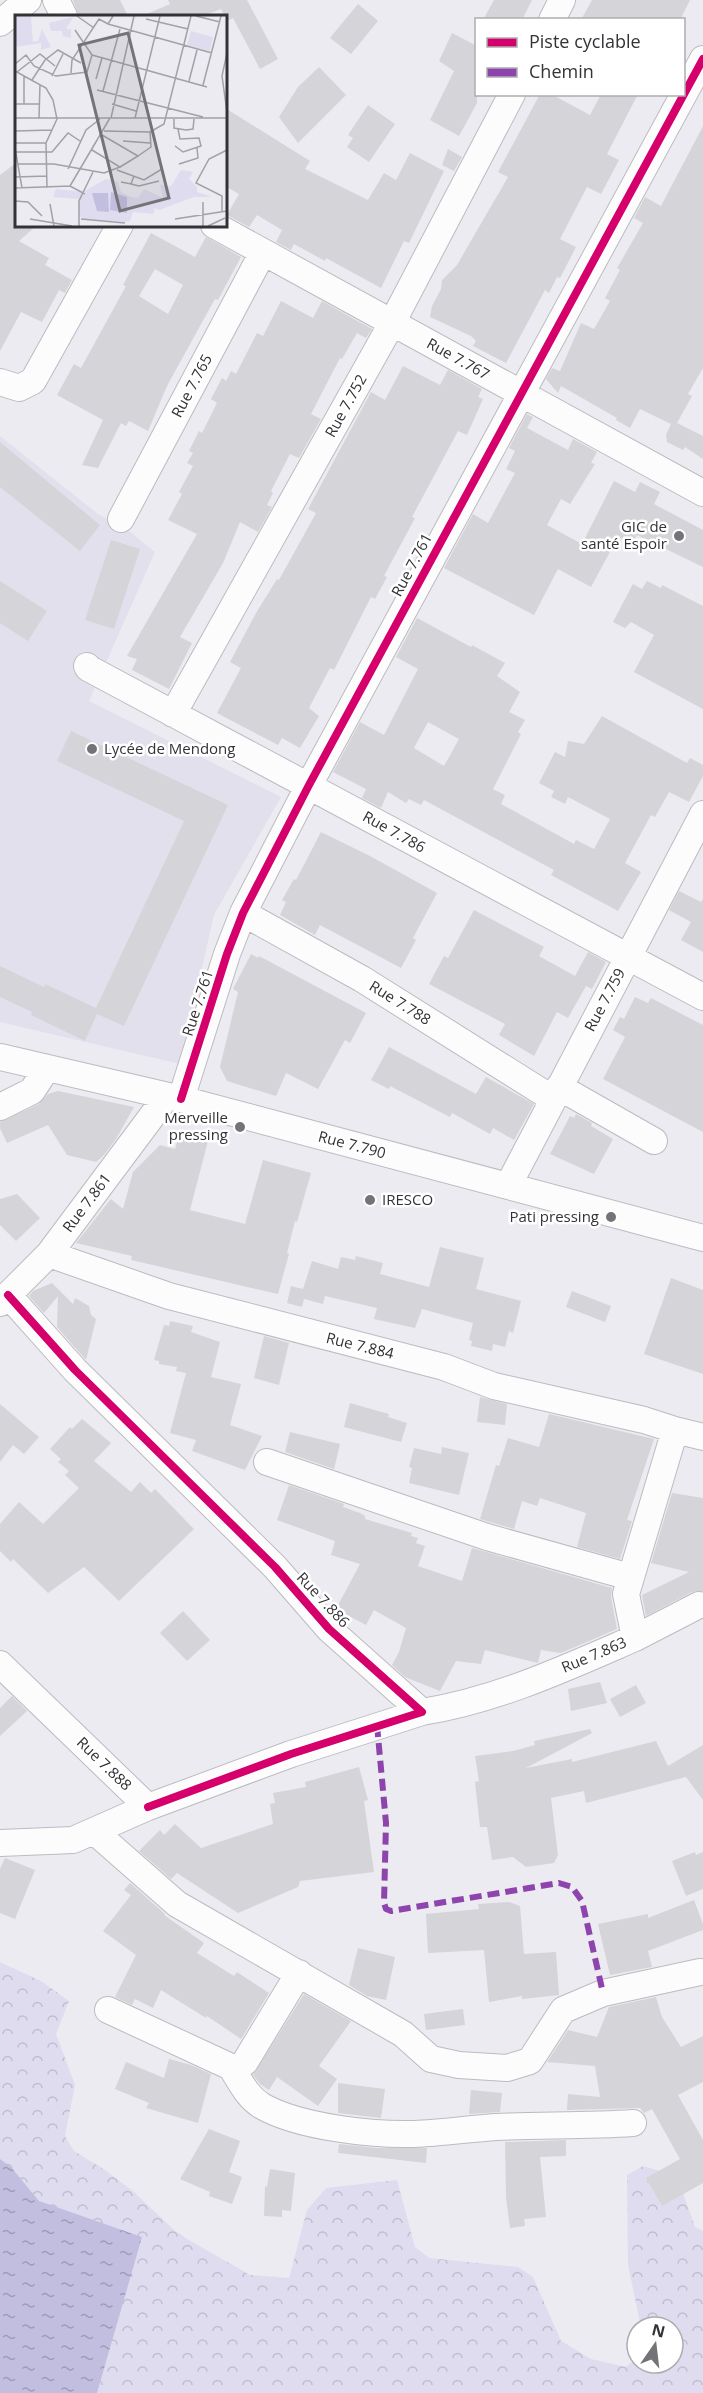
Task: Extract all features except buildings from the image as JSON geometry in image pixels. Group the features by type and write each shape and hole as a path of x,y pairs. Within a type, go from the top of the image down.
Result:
{"street":[{"path":"0,23 28,0"},
{"path":"56,0 64,15"},
{"path":"553,18 562,0"},
{"name":"Rue 7.761","path":"685,92 703,59"},
{"name":"Rue 7.752","path":"173,714 392,323 511,96"},
{"name":"Rue 7.761","path":"174,1098 243,913 309,785 683,96"},
{"path":"0,382 19,388 33,381 119,226"},
{"name":"Rue 7.767","path":"216,226 703,493"},
{"name":"Rue 7.765","path":"121,519 264,252"},
{"name":"Rue 7.786","path":"87,666 703,997"},
{"name":"Rue 7.759","path":"508,1186 703,814"},
{"name":"Rue 7.788","path":"243,913 362,979 556,1093 654,1141"},
{"name":"Rue 7.790","path":"0,1057 174,1098 703,1238"},
{"path":"0,1107 32,1092 47,1068"},
{"name":"Rue 7.861","path":"4,1299 49,1254 174,1098"},
{"name":"Rue 7.884","path":"49,1254 169,1296 444,1367 494,1386 644,1420 675,1430"},
{"name":"Rue 7.886","path":"4,1299 275,1567 329,1629 422,1712"},
{"path":"675,1430 703,1437"},
{"name":"Rue 7.863","path":"422,1712 452,1707 501,1693 635,1638 626,1594 675,1430"},
{"path":"267,1461 487,1537 630,1577"},
{"path":"635,1638 699,1605"},
{"name":"Rue 7.888","path":"0,1664 148,1807 73,1840 0,1843"},
{"path":"148,1807 291,1754 422,1712"},
{"path":"95,1832 177,1904 403,2034 431,2059 459,2065 507,2068 530,2061 563,2010 603,1993 700,1972"},
{"path":"108,2010 231,2067 238,2067 245,2062 299,1973"},
{"path":"231,2067 247,2094 260,2105 285,2116 332,2128 412,2134 497,2127 571,2127 633,2123"}],"shaded area":[{"name":"Lycée de Mendong","path":"0,436 98,514 123,526 155,552 89,701 281,797 214,915 180,1064 0,1022"}],"green space":[{"path":"0,1962 41,1981 69,2001 56,2034 75,2085 65,2136 74,2151 105,2170 134,2192 174,2230 250,2275 289,2278 307,2210 326,2188 397,2180 415,2247 429,2258 518,2267 533,2277 561,2341 591,2359 625,2367 625,2375 685,2375 685,2315 638,2315 628,2265 627,2175 643,2166 677,2176 695,2227 703,2231 703,2393 0,2393"}],"water":[{"path":"0,2159 11,2167 39,2201 142,2237 97,2393 0,2393"}],"marked path":[{"path":"377,1725 386,1823 384,1903 386,1909 391,1911 559,1883 572,1887 582,1901 603,1993"}],"cycle path":[{"path":"685,92 703,59"},
{"path":"181,1099 227,954 243,913 309,785 683,96"},
{"path":"8,1295 75,1370 275,1567 329,1629 422,1712 291,1754 148,1807"}],"place":[{"name":"GIC de santé Espoir","path":"679,536"},
{"name":"Lycée de Mendong","path":"92,749"},
{"name":"Merveille pressing","path":"240,1127"},
{"name":"IRESCO","path":"370,1200"},
{"name":"Pati pressing","path":"611,1217"}]}
